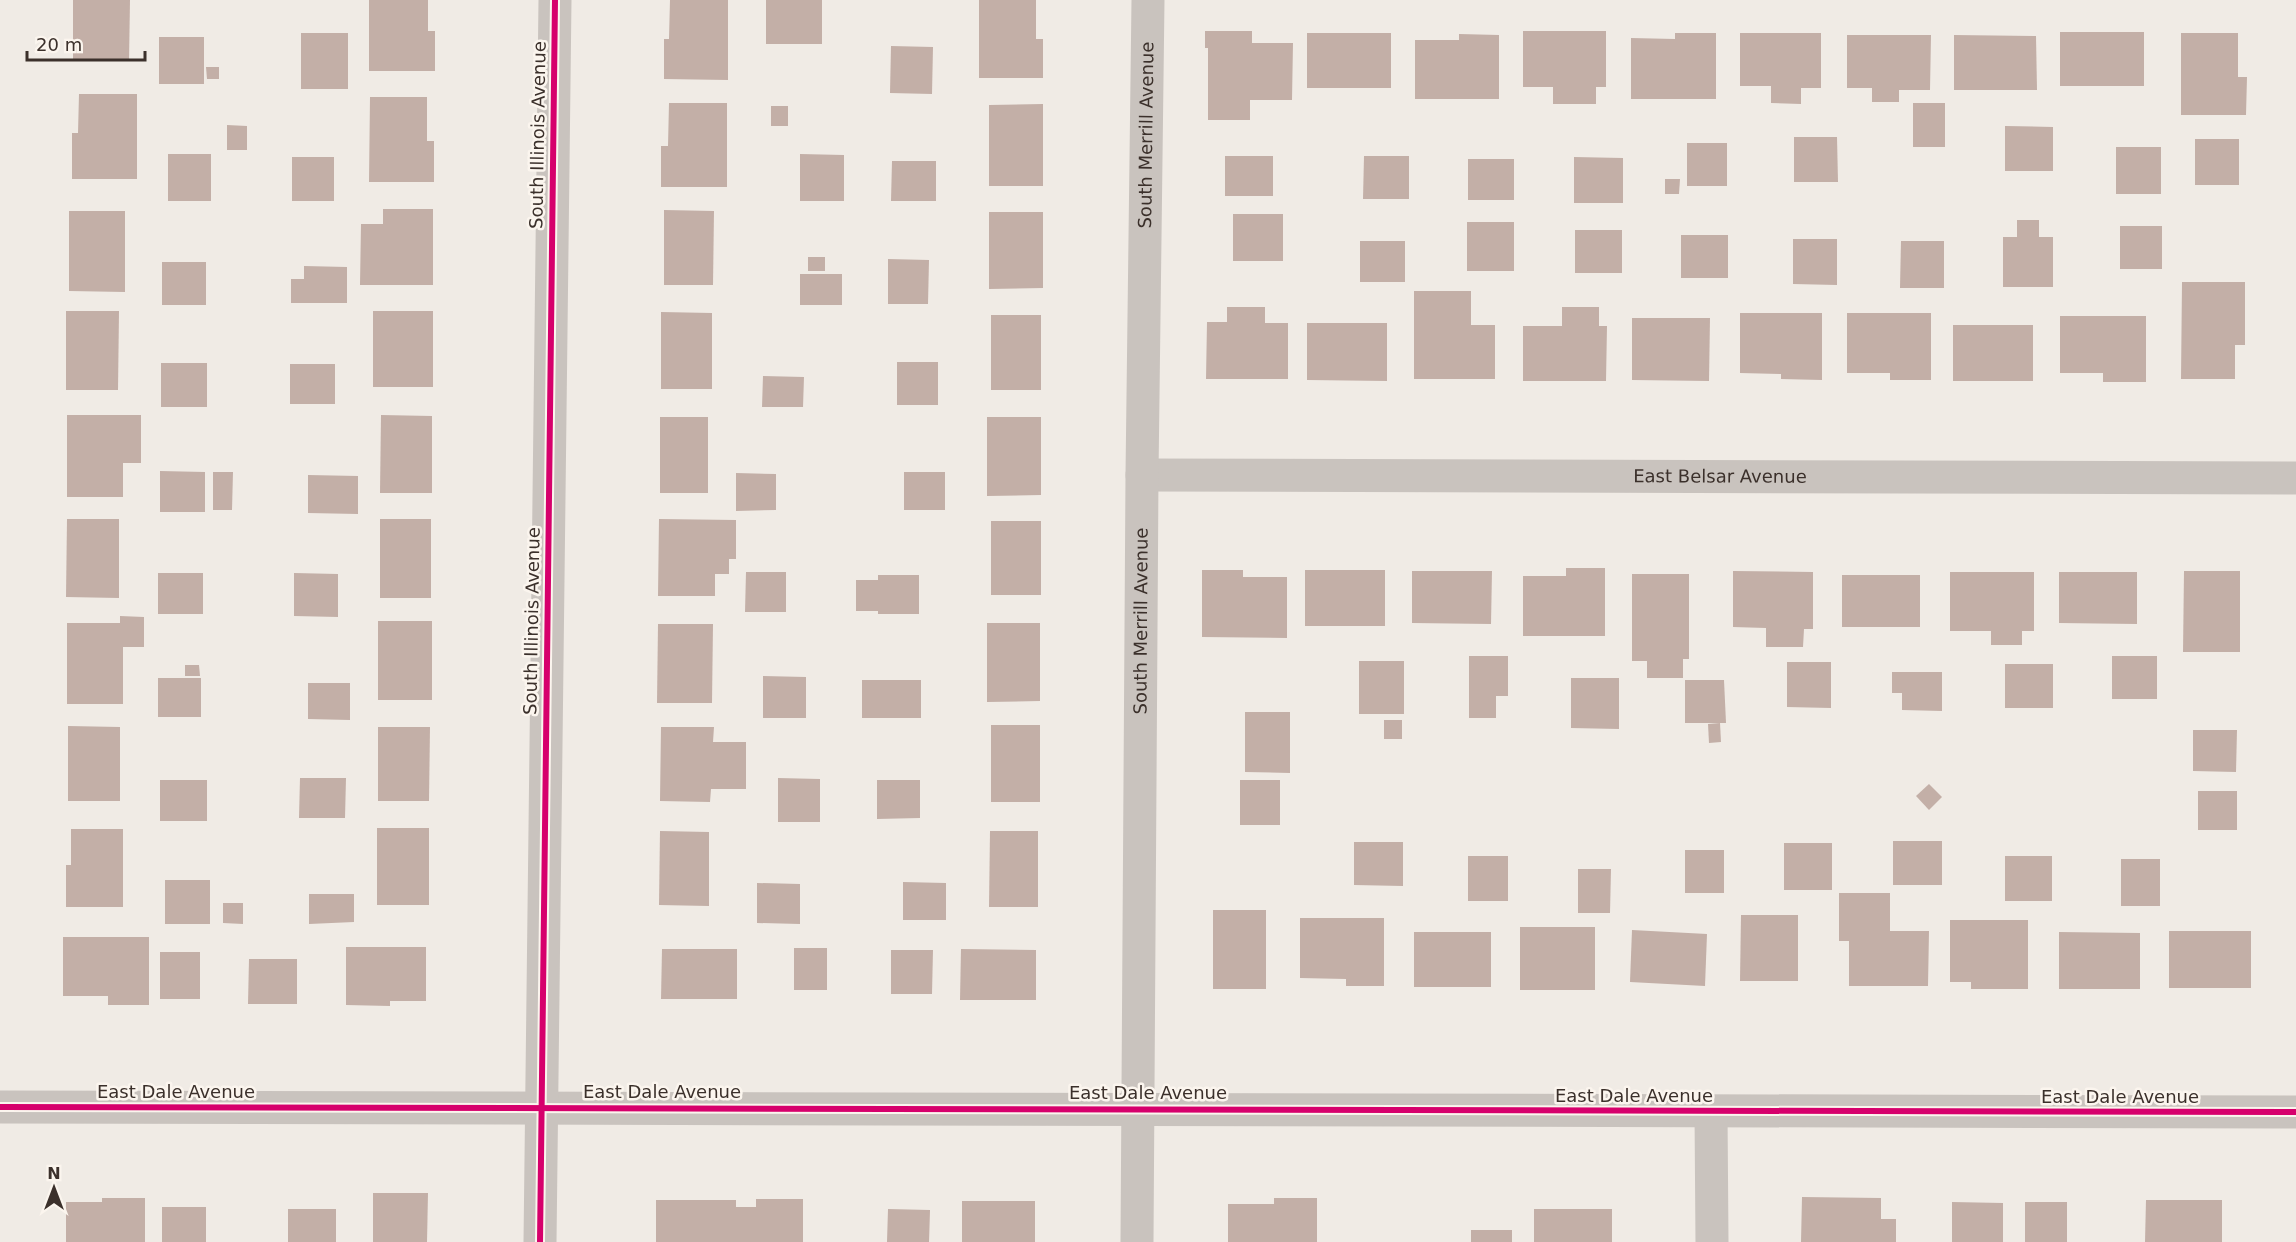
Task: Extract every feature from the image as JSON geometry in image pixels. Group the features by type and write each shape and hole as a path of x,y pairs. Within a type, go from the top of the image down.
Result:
{"street":[{"name":"South Illinois Avenue","path":"540,1242 555,0"},
{"name":"South Merrill Avenue","path":"1137,1242 1148,0"},
{"name":"East Belsar Avenue","path":"1142,475 2296,478"},
{"name":"East Dale Avenue","path":"0,1107 2296,1112"},
{"path":"1711,1112 1712,1242"}],"building":[{"path":"73,0 130,0 129,61 73,61"},
{"path":"369,0 428,0 428,31 435,31 435,71 369,71"},
{"path":"670,0 728,0 728,80 664,79 664,39 669,39"},
{"path":"766,0 822,0 822,44 766,44"},
{"path":"979,0 1036,0 1036,39 1043,39 1043,78 979,78"},
{"path":"1205,31 1252,31 1252,43 1293,43 1292,100 1250,100 1250,120 1208,120 1208,48 1205,48"},
{"path":"1523,31 1606,31 1606,87 1596,87 1596,104 1553,104 1553,87 1523,87"},
{"path":"2060,32 2144,32 2144,86 2060,86"},
{"path":"301,33 348,33 348,89 301,89"},
{"path":"1307,33 1391,33 1391,88 1307,88"},
{"path":"1675,33 1716,33 1716,99 1631,99 1631,38 1675,39"},
{"path":"1740,33 1821,33 1821,88 1801,88 1801,104 1771,103 1771,86 1740,86"},
{"path":"2181,33 2238,33 2238,77 2247,77 2246,115 2181,115"},
{"path":"1459,34 1499,35 1499,99 1415,99 1415,40 1459,40"},
{"path":"1847,35 1931,35 1930,90 1899,90 1899,102 1872,102 1872,88 1847,88"},
{"path":"1954,35 2036,36 2037,90 1954,90"},
{"path":"159,37 204,37 204,84 159,84"},
{"path":"891,46 933,47 932,94 890,93"},
{"path":"206,67 219,67 219,79 207,79"},
{"path":"79,94 137,94 137,179 72,179 72,133 78,133"},
{"path":"370,97 427,97 427,141 434,141 434,182 369,182"},
{"path":"669,103 727,103 727,187 661,187 661,146 668,146"},
{"path":"1913,103 1945,103 1945,147 1913,147"},
{"path":"1043,104 1043,186 989,186 989,105"},
{"path":"771,106 788,106 788,126 771,126"},
{"path":"227,125 247,126 247,150 227,150"},
{"path":"2005,126 2053,127 2053,171 2005,171"},
{"path":"1794,137 1837,137 1838,182 1794,182"},
{"path":"2195,139 2239,139 2239,185 2195,185"},
{"path":"1687,143 1727,143 1727,186 1687,186"},
{"path":"2116,147 2161,147 2161,194 2116,194"},
{"path":"168,154 211,154 211,201 168,201"},
{"path":"800,154 844,155 844,201 800,201"},
{"path":"1225,156 1273,156 1273,196 1225,196"},
{"path":"1364,156 1409,156 1409,199 1363,199"},
{"path":"292,157 334,157 334,201 292,201"},
{"path":"1574,157 1623,158 1623,203 1574,203"},
{"path":"1468,159 1514,159 1514,200 1468,200"},
{"path":"892,161 936,161 936,201 891,201"},
{"path":"1665,179 1680,179 1679,194 1665,194"},
{"path":"383,209 433,209 433,285 360,285 361,224 383,224"},
{"path":"664,210 714,211 713,285 664,285"},
{"path":"69,211 125,211 125,292 69,291"},
{"path":"989,212 1043,212 1043,288 989,289"},
{"path":"1233,214 1283,214 1283,261 1233,261"},
{"path":"2017,220 2039,220 2039,237 2053,237 2053,287 2003,287 2003,237 2017,237"},
{"path":"1467,222 1514,222 1514,271 1467,271"},
{"path":"2120,226 2162,226 2162,269 2120,269"},
{"path":"1575,230 1622,230 1622,273 1575,273"},
{"path":"1681,235 1728,235 1728,278 1681,278"},
{"path":"1793,239 1837,239 1837,285 1793,284"},
{"path":"1360,241 1405,241 1405,282 1360,282"},
{"path":"1901,241 1944,241 1944,288 1900,288"},
{"path":"808,257 825,257 825,271 808,271"},
{"path":"888,259 929,260 928,304 888,304"},
{"path":"162,262 206,262 206,305 162,305"},
{"path":"304,266 347,267 347,303 291,303 291,279 304,279"},
{"path":"800,274 842,274 842,305 800,305"},
{"path":"2182,282 2245,282 2245,345 2235,345 2235,379 2181,379"},
{"path":"1414,291 1471,291 1471,325 1495,325 1495,379 1414,379"},
{"path":"1227,307 1265,307 1265,323 1288,323 1288,379 1206,379 1207,322 1227,322"},
{"path":"1562,307 1599,307 1599,326 1607,326 1606,381 1523,381 1523,326 1562,326"},
{"path":"66,311 119,311 118,390 66,390"},
{"path":"373,311 433,311 433,387 373,387"},
{"path":"661,312 712,313 712,389 661,389"},
{"path":"1740,313 1822,313 1822,380 1781,379 1781,374 1740,373"},
{"path":"1847,313 1931,313 1931,380 1890,380 1890,373 1847,373"},
{"path":"991,315 1041,315 1041,390 991,390"},
{"path":"2060,316 2146,316 2146,382 2103,382 2103,373 2060,373"},
{"path":"1632,318 1710,318 1709,381 1632,380"},
{"path":"1307,323 1387,323 1387,381 1307,380"},
{"path":"1953,325 2033,325 2033,381 1953,381"},
{"path":"897,362 938,362 938,405 897,405"},
{"path":"161,363 207,363 207,407 161,407"},
{"path":"290,364 335,364 335,404 290,404"},
{"path":"763,376 804,377 803,407 762,407"},
{"path":"67,415 141,415 141,463 123,463 123,497 67,497"},
{"path":"381,415 432,416 432,493 380,493"},
{"path":"660,417 708,417 708,493 660,493"},
{"path":"987,417 1041,417 1041,495 987,496"},
{"path":"160,471 205,472 205,512 160,512"},
{"path":"213,472 233,472 232,510 213,510"},
{"path":"904,472 945,472 945,510 904,510"},
{"path":"736,473 776,474 776,510 736,511"},
{"path":"308,475 358,476 358,514 308,513"},
{"path":"67,519 119,519 119,598 66,597"},
{"path":"380,519 431,519 431,598 380,598"},
{"path":"659,519 736,520 736,559 729,559 729,574 715,574 715,596 658,596"},
{"path":"991,521 1041,521 1041,595 991,595"},
{"path":"1566,568 1605,568 1605,636 1523,636 1523,576 1566,576"},
{"path":"1202,570 1243,570 1243,577 1287,577 1287,638 1202,637"},
{"path":"1305,570 1385,570 1385,626 1305,626"},
{"path":"1412,571 1492,571 1491,624 1412,623"},
{"path":"1733,571 1813,572 1813,629 1804,629 1803,647 1766,647 1766,628 1733,627"},
{"path":"2184,571 2240,571 2240,652 2183,652"},
{"path":"746,572 786,572 786,612 745,612"},
{"path":"1950,572 2034,572 2034,631 2022,631 2022,645 1991,645 1991,631 1950,631"},
{"path":"2059,572 2137,572 2137,624 2059,623"},
{"path":"158,573 203,573 203,614 158,614"},
{"path":"294,573 338,574 338,617 294,616"},
{"path":"1632,574 1689,574 1689,659 1683,659 1683,678 1647,678 1647,661 1632,661"},
{"path":"878,575 919,575 919,614 878,614 878,611 856,611 856,580 878,580"},
{"path":"1842,575 1920,575 1920,627 1842,627"},
{"path":"120,616 144,617 144,647 123,647 123,704 67,704 67,623 120,623"},
{"path":"378,621 432,621 432,700 378,700"},
{"path":"987,623 1040,623 1040,701 987,702"},
{"path":"658,624 713,624 712,703 657,703"},
{"path":"1469,656 1508,656 1508,696 1496,696 1496,718 1469,718"},
{"path":"2112,656 2157,656 2157,699 2112,699"},
{"path":"1359,661 1404,661 1404,714 1359,714"},
{"path":"1787,662 1831,662 1831,708 1787,707"},
{"path":"2005,664 2053,664 2053,708 2005,708"},
{"path":"185,665 199,665 200,676 185,676"},
{"path":"1892,672 1942,672 1942,711 1902,710 1902,693 1892,693"},
{"path":"763,676 806,677 806,718 763,718"},
{"path":"158,678 201,678 201,717 158,717"},
{"path":"1571,678 1619,678 1619,729 1571,728"},
{"path":"862,680 921,680 921,718 862,718"},
{"path":"1685,680 1724,680 1726,723 1685,723"},
{"path":"308,683 350,683 350,720 308,719"},
{"path":"1245,712 1290,712 1290,773 1245,772"},
{"path":"1384,720 1402,720 1402,739 1384,739"},
{"path":"1720,723 1721,742 1709,743 1708,724"},
{"path":"991,725 1040,725 1040,802 991,802"},
{"path":"68,726 120,727 120,801 68,801"},
{"path":"378,727 430,727 429,801 378,801"},
{"path":"661,727 714,727 713,742 746,742 746,789 711,789 710,802 660,801"},
{"path":"2193,730 2237,730 2236,772 2193,771"},
{"path":"300,778 346,778 345,818 299,818"},
{"path":"778,778 820,779 820,822 778,822"},
{"path":"160,780 207,780 207,821 160,821"},
{"path":"877,780 920,780 920,818 877,819"},
{"path":"1240,780 1280,780 1280,825 1240,825"},
{"path":"1929,784 1942,797 1929,810 1916,796"},
{"path":"2198,791 2237,791 2237,830 2198,830"},
{"path":"377,828 429,828 429,905 377,905"},
{"path":"71,829 123,829 123,907 66,907 66,865 71,865"},
{"path":"660,831 709,832 709,906 659,905"},
{"path":"990,831 1038,831 1038,907 989,907"},
{"path":"1893,841 1942,841 1942,885 1893,885"},
{"path":"1354,842 1403,842 1403,886 1354,885"},
{"path":"1784,843 1832,843 1832,890 1784,890"},
{"path":"1685,850 1724,850 1724,893 1685,893"},
{"path":"1468,856 1508,856 1508,901 1468,901"},
{"path":"2005,856 2052,856 2052,901 2005,901"},
{"path":"2121,859 2160,859 2160,906 2121,906"},
{"path":"1578,869 1611,869 1610,913 1578,913"},
{"path":"165,880 210,880 210,924 165,924"},
{"path":"903,882 946,883 946,920 903,920"},
{"path":"757,883 800,884 800,924 757,923"},
{"path":"1839,893 1890,893 1890,931 1929,931 1928,986 1849,986 1849,941 1839,941"},
{"path":"309,894 354,894 354,922 309,924"},
{"path":"223,903 243,903 243,924 223,923"},
{"path":"1213,910 1266,910 1266,989 1213,989"},
{"path":"1741,915 1798,915 1798,981 1740,981"},
{"path":"1300,918 1384,918 1384,986 1346,986 1346,979 1300,978"},
{"path":"1950,920 2028,920 2028,989 1971,989 1971,982 1950,982"},
{"path":"1520,927 1595,927 1595,990 1520,990"},
{"path":"1632,930 1707,934 1705,986 1630,982"},
{"path":"2169,931 2251,931 2251,988 2169,988"},
{"path":"1414,932 1491,932 1491,987 1414,987"},
{"path":"2059,932 2140,933 2140,989 2059,989"},
{"path":"63,937 149,937 149,1005 108,1005 108,996 63,996"},
{"path":"346,947 426,947 426,1001 390,1001 390,1006 346,1005"},
{"path":"794,948 827,948 827,990 794,990"},
{"path":"662,949 737,949 737,999 661,999"},
{"path":"961,949 1036,950 1036,1000 960,1000"},
{"path":"891,950 933,950 932,994 891,994"},
{"path":"160,952 200,952 200,999 160,999"},
{"path":"249,959 297,959 297,1004 248,1004"},
{"path":"373,1193 428,1193 427,1242 373,1242"},
{"path":"1802,1197 1881,1198 1881,1219 1896,1219 1896,1242 1801,1242"},
{"path":"102,1198 145,1198 145,1242 66,1242 66,1202 102,1202"},
{"path":"1274,1198 1317,1198 1317,1242 1228,1242 1228,1204 1274,1204"},
{"path":"756,1199 803,1199 803,1242 656,1242 656,1200 736,1200 736,1207 756,1207"},
{"path":"2146,1200 2222,1200 2222,1242 2145,1242"},
{"path":"962,1201 1035,1201 1035,1242 962,1242"},
{"path":"1952,1202 2003,1203 2003,1242 1952,1242"},
{"path":"2025,1202 2067,1202 2067,1242 2025,1242"},
{"path":"162,1207 206,1207 206,1242 162,1242"},
{"path":"288,1209 336,1209 336,1242 288,1242"},
{"path":"888,1209 930,1210 929,1242 887,1242"},
{"path":"1534,1209 1612,1209 1612,1242 1534,1242"},
{"path":"1471,1230 1512,1230 1512,1242 1471,1242"}],"cycle path":[{"path":"540,1242 555,0"},
{"path":"0,1107 2296,1112"}]}
